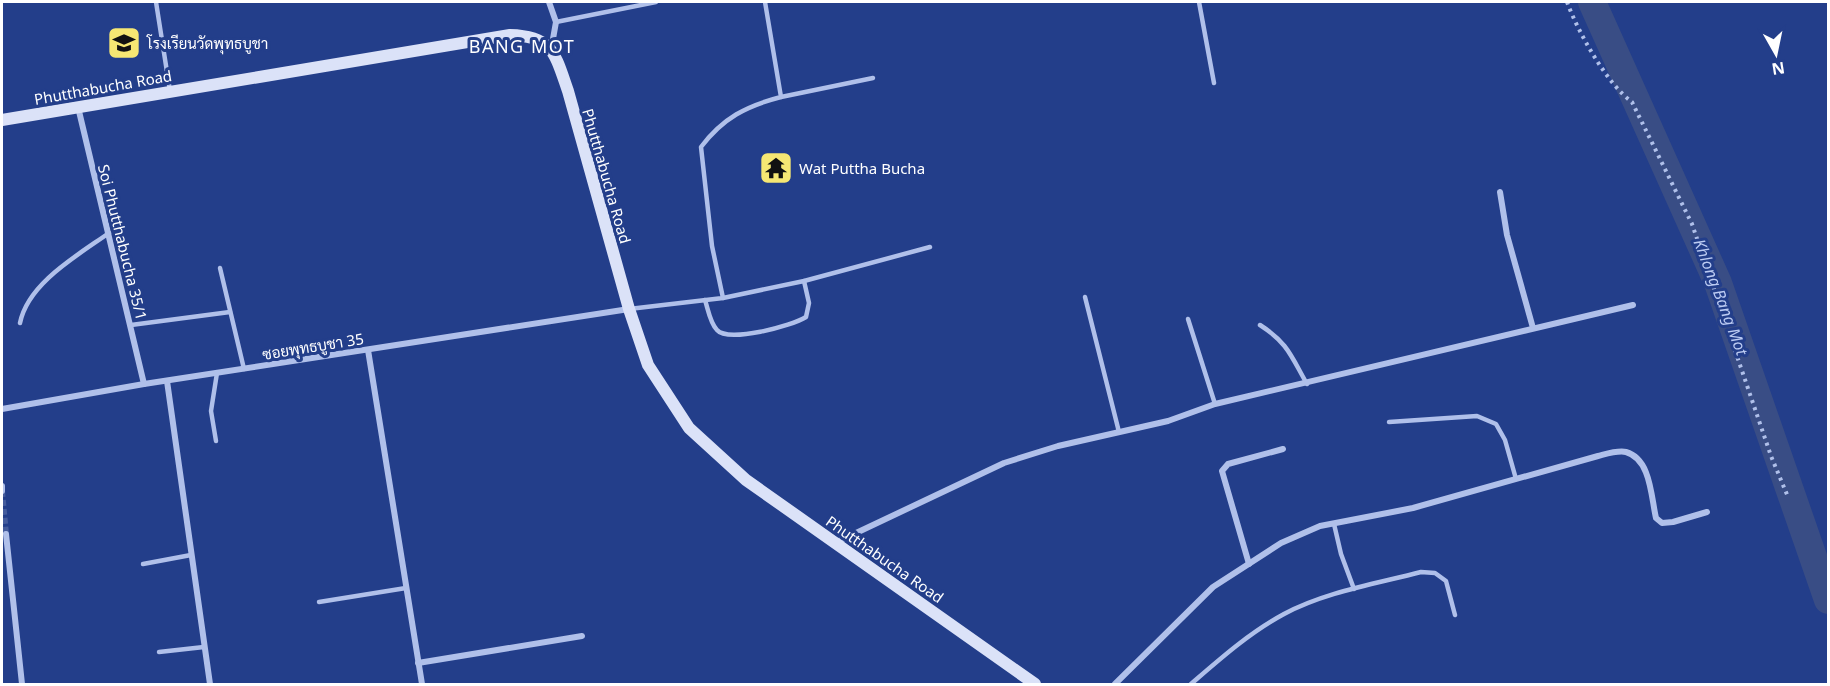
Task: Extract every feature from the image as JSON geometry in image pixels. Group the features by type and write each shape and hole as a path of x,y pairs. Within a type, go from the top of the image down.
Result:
{"main road":[{"name":"Phutthabucha Road","path":"2,120 510,34 527,35 543,41 551,50 568,91 629,309 648,365 689,428 746,480 837,542 1035,684"}],"street":[{"path":"549,2 556,22 551,50"},
{"name":"Soi Phutthabucha 35/1","path":"78,106 144,384"},
{"path":"1500,192 1508,235 1533,328"},
{"path":"837,542 1004,463 1058,446 1168,421 1215,404 1633,305"},
{"name":"ซอยพุทธบูชา 35","path":"2,409 144,384 629,309"},
{"path":"368,350 422,684"},
{"path":"166,381 210,684"},
{"path":"1249,564 1222,471 1228,464 1283,449"},
{"path":"1115,684 1213,587 1281,543 1320,526 1413,507 1598,456 1624,451 1637,457 1644,465 1656,518 1662,523 1707,512"},
{"path":"6,534 22,684"},
{"path":"418,663 582,636"}],"lane":[{"path":"156,2 170,91"},
{"path":"556,22 656,2"},
{"path":"765,2 781,97"},
{"path":"1199,2 1214,83"},
{"path":"723,298 712,246 701,147 737,112 754,104 873,78"},
{"path":"20,322 22,311 30,297 60,268 109,233"},
{"path":"629,309 723,298 804,281 930,247"},
{"path":"220,268 244,369"},
{"path":"705,300 717,331 725,335 752,333 796,323 806,317 809,303 804,281"},
{"path":"1085,297 1119,432"},
{"path":"131,325 230,312"},
{"path":"1188,319 1215,404"},
{"path":"1260,324 1278,336 1289,349 1307,384"},
{"path":"216,441 212,411 217,373"},
{"path":"1389,422 1477,416 1496,424 1505,440 1516,479"},
{"path":"1334,524 1341,554 1354,589"},
{"path":"143,564 191,555"},
{"path":"1191,684 1231,650 1284,614 1329,595 1421,572 1435,573 1446,581 1455,615"},
{"path":"319,602 406,588"},
{"path":"159,652 204,647"}],"path":[{"path":"1567,2 1575,24 1619,93 1632,102 1692,224 1788,497"}],"waterway":[{"name":"Khlong Bang Mot","path":"1592,2 1718,283 1828,600"}],"tunnel":[{"path":"2,491 6,534"}],"place":[{"name":"โรงเรียนวัดพุทธบูชา","path":"124,43"},
{"name":"Wat Puttha Bucha","path":"776,168"}],"district":[{"name":"BANG MOT","path":"522,46"}]}
